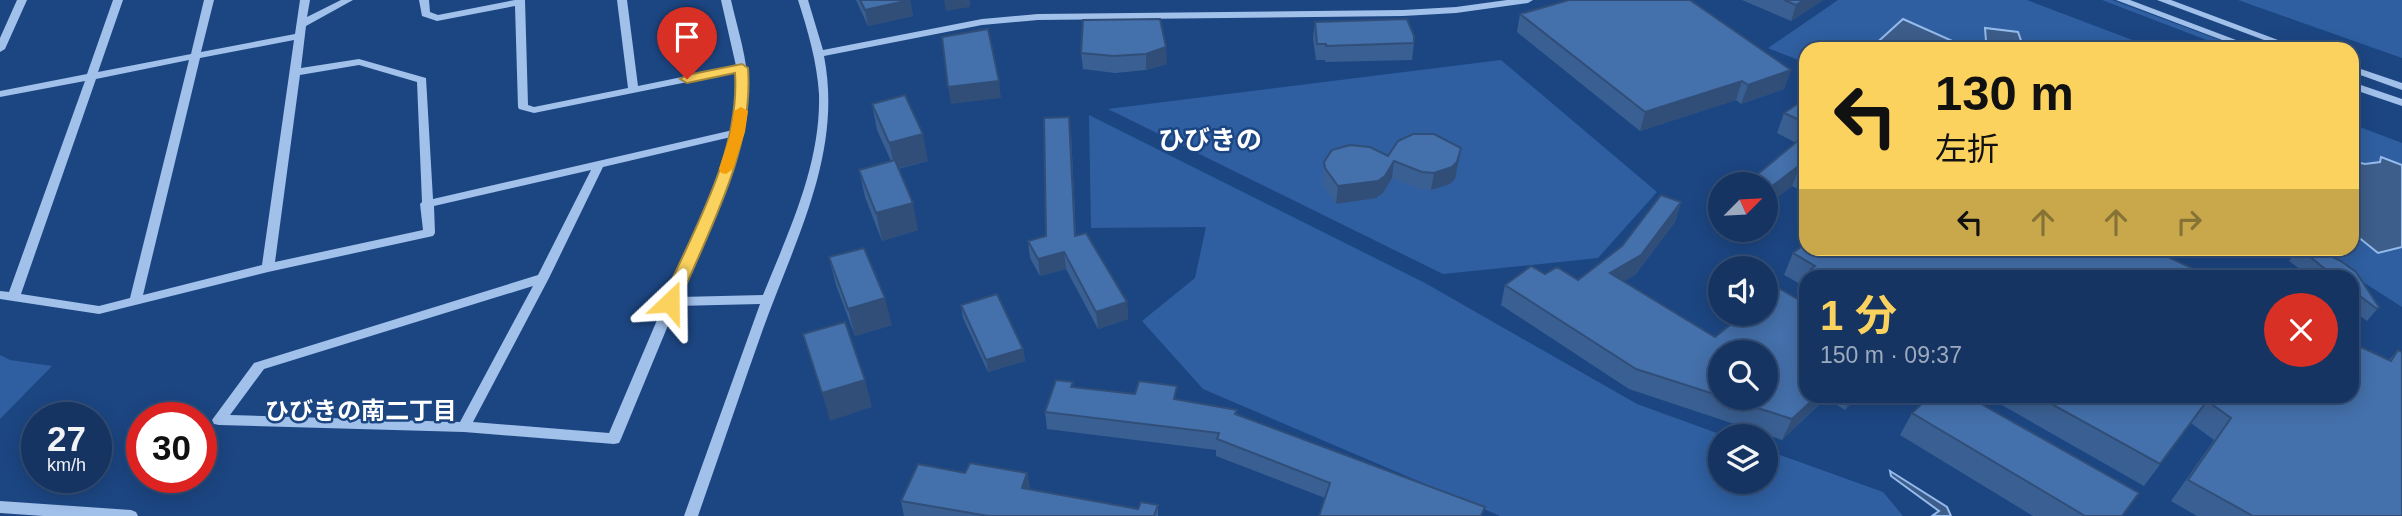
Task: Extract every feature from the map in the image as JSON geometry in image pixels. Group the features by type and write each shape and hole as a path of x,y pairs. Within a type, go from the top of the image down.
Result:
{"street":[{"path":"0,49 22,0"},
{"path":"14,297 118,0"},
{"path":"135,302 209,0"},
{"path":"268,268 305,0"},
{"path":"0,94 194,56 301,30 348,0"},
{"path":"425,0 425,14 437,18 520,1 523,107 534,110 742,68"},
{"path":"622,0 633,90"},
{"path":"543,278 259,366 219,420 464,427 614,439 723,179 738,132 743,96 742,68 726,0"},
{"path":"691,516 768,299 785,261 818,158 824,110 823,72 803,0"},
{"path":"819,54 982,22 1038,17 1403,13 1456,10 1528,0"},
{"path":"2121,0 2236,42"},
{"path":"2162,0 2278,42"},
{"path":"0,295 99,310 268,268 429,233 422,79 359,62 297,72"},
{"path":"2359,72 2402,87"},
{"path":"2359,88 2402,103"},
{"path":"426,204 738,132"},
{"path":"464,427 543,278 599,164"},
{"path":"670,302 768,299"},
{"path":"0,507 131,516"}],"shaded area":[{"path":"1838,0 2027,0 2138,42 1799,42 1799,60 1768,48"},
{"path":"2102,0 2112,0 2225,42 2212,42"},
{"path":"2238,0 2402,0 2402,58"},
{"path":"1903,19 1955,42 1878,42"},
{"path":"1985,28 2018,32 2022,42 1977,42 1986,41"},
{"path":"1501,60 1657,192 1598,258 1443,274 1108,109"},
{"path":"1089,115 1425,283 1637,404 1708,430 1708,494 1778,494 1778,454 1883,492 1903,516 1500,516 1203,389 1142,321 1195,278 1206,227 1091,228"},
{"path":"2359,127 2402,143 2402,307 2359,279 2359,270 2344,270 2324,257 2312,256 2359,256"},
{"path":"2381,157 2402,165 2402,247 2378,253 2359,238 2359,163 2380,162"},
{"path":"0,355 10,360 52,366 0,419"},
{"path":"1890,471 1947,507 1951,516 1932,516 1939,511 1891,476"}],"building":[{"path":"860,0 910,0 865,10"},
{"path":"1569,0 1690,0 1791,70 1748,85 1742,81 1645,112 1520,14"},
{"path":"1784,0 1804,0 1796,5"},
{"path":"1160,19 1166,47 1146,54 1114,56 1081,53 1083,20"},
{"path":"1407,19 1414,43 1317,44 1315,22"},
{"path":"988,29 999,81 948,87 942,37"},
{"path":"905,95 923,134 889,143 872,104"},
{"path":"1799,103 1799,120 1784,113"},
{"path":"1069,117 1075,236 1086,233 1127,302 1096,312 1064,252 1038,259 1028,241 1046,236 1044,118"},
{"path":"1413,134 1434,134 1461,148 1457,162 1452,167 1434,173 1422,172 1394,161 1385,176 1378,181 1338,186 1325,168 1324,162 1332,150 1350,145 1370,147 1388,156 1398,141"},
{"path":"1799,140 1799,166 1778,182 1778,172 1760,172"},
{"path":"895,160 913,203 876,213 859,170"},
{"path":"1661,195 1681,202 1641,255 1610,273 1715,337 1729,326 1778,326 1778,288 1799,300 1799,403 1809,403 1792,419 1764,410 1778,410 1778,340 1708,340 1708,392 1636,369 1505,285 1531,266 1545,274 1557,267 1578,280 1622,246"},
{"path":"864,248 885,298 848,309 829,257"},
{"path":"1799,248 1799,256 2166,256 2196,270 1813,270 1811,269 1815,266 1793,253"},
{"path":"2309,256 2330,256 2353,270 2326,270"},
{"path":"2359,277 2379,307 2377,309 2359,295"},
{"path":"997,294 1023,349 986,360 961,305"},
{"path":"845,322 865,380 822,393 803,334"},
{"path":"2359,346 2391,361 2398,350 2402,352 2402,516 2253,516 2188,480 2231,418 2210,403 2359,403"},
{"path":"1056,380 1073,382 1071,387 1135,394 1139,381 1177,386 1174,399 1237,410 1235,414 1485,507 1481,516 1319,516 1330,483 1217,439 1219,433 1045,412"},
{"path":"1923,403 1979,403 2139,493 2122,516 2085,516 1912,413"},
{"path":"2050,403 2206,403 2160,464"},
{"path":"970,463 1027,473 1022,488 1138,509 1141,502 1158,505 1154,516 988,516 901,501 918,464 965,473"}],"slow traffic":[{"path":"726,169 738,132 741,111"}],"district":[{"name":"ひびきの","path":"1210,140"},
{"name":"ひびきの南二丁目","path":"361,410"}],"route":[{"path":"670,302 723,179 738,132 743,96 742,68 687,79"}]}
